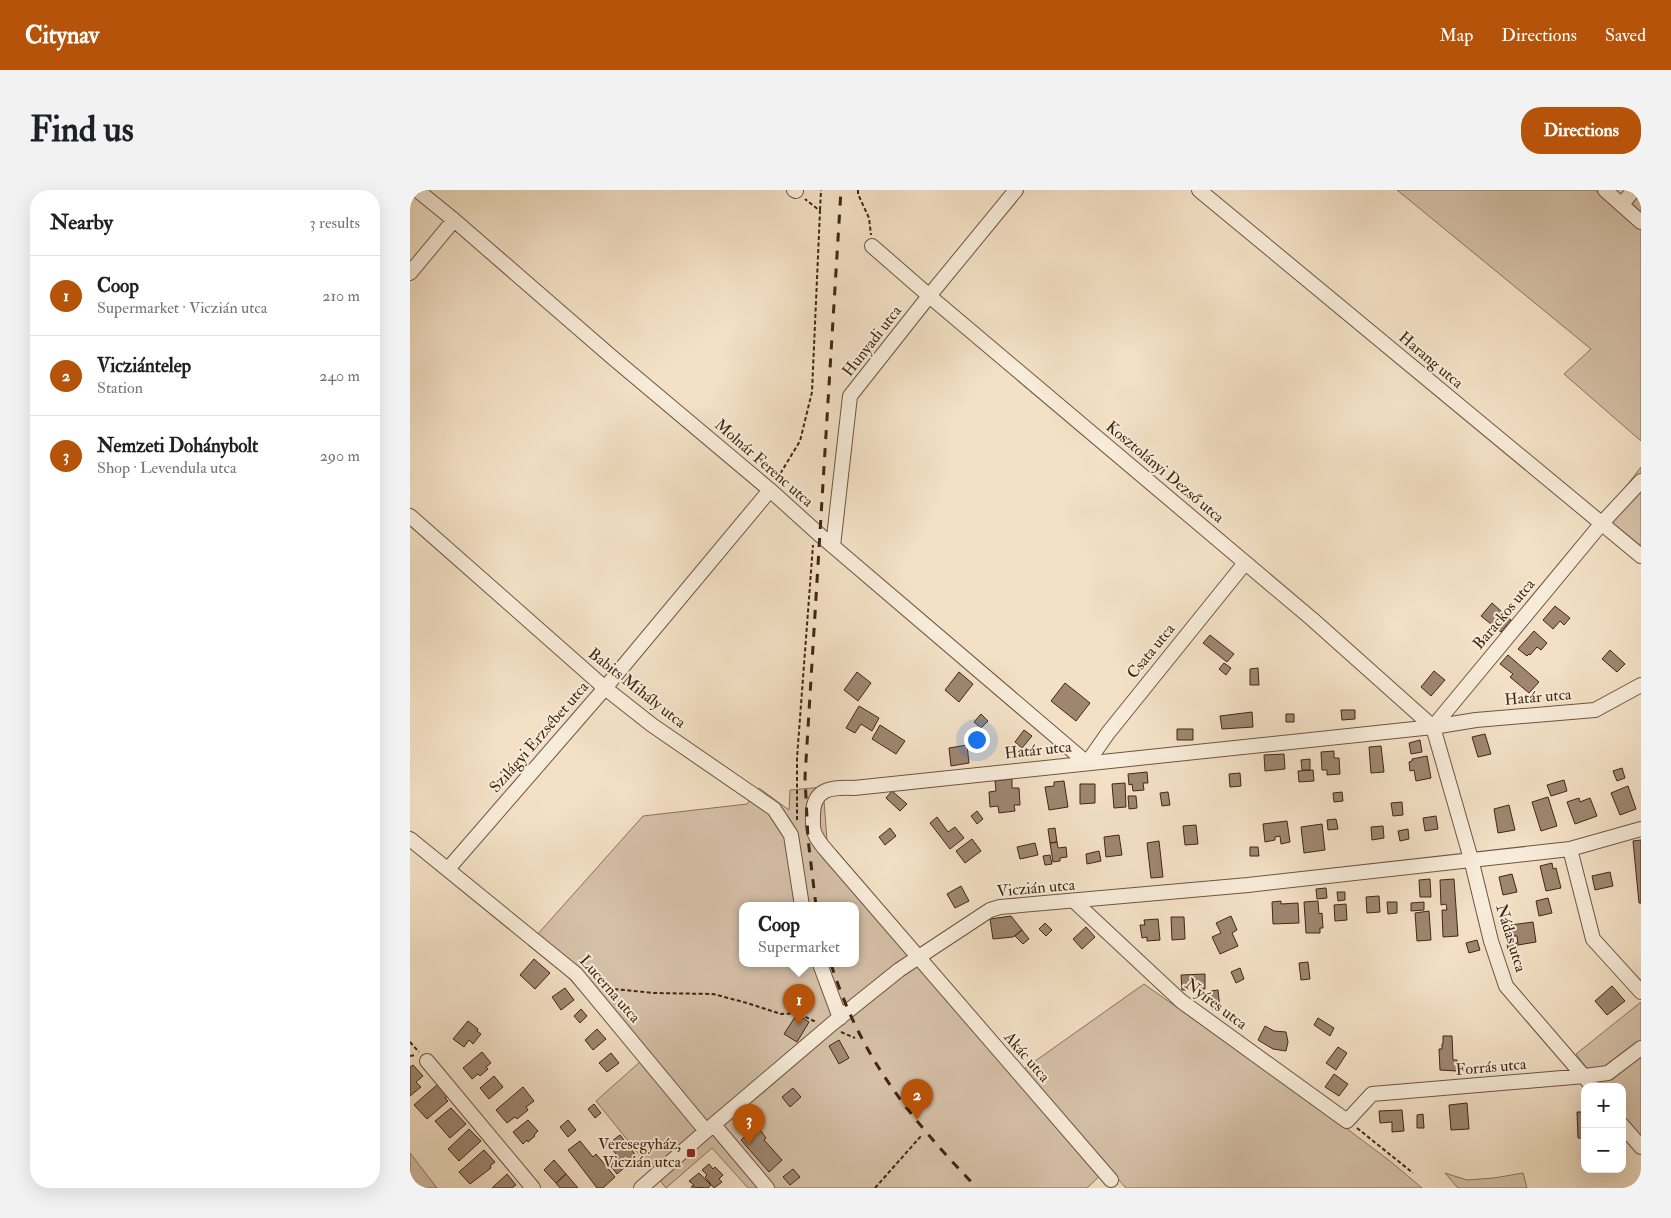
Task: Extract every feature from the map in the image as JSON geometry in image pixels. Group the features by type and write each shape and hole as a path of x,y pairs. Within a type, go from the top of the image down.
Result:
{"street":[{"name":"Molnár Ferenc utca","path":"417,190 1087,763"},
{"name":"Hunyadi utca","path":"833,546 850,396 1016,190"},
{"name":"Harang utca","path":"1199,190 1641,556"},
{"path":"1605,190 1641,222"},
{"path":"1622,204 1634,190"},
{"path":"410,273 454,220"},
{"name":"Kosztolányi Dezső utca","path":"872,246 1312,619 1433,728"},
{"name":"Barackos utca","path":"1433,728 1602,523 1641,481"},
{"name":"Szilágyi Erzsébet utca","path":"448,869 605,688 770,490"},
{"name":"Babits Mihály utca","path":"410,516 605,688 652,725 774,810 790,835 801,902"},
{"name":"Csata utca","path":"1087,763 1245,562"},
{"name":"Határ utca","path":"917,957 831,856 815,834 813,805 815,798 826,789 854,788 1433,728 1476,720 1595,710 1641,685"},
{"path":"1433,728 1471,859 1570,849 1641,829"},
{"name":"Lucerna utca","path":"410,839 531,936 580,979 710,1128 767,1188"},
{"path":"1570,849 1593,939 1641,992"},
{"name":"Viczián utca","path":"640,1188 828,1027 917,957 990,910 1257,884 1471,859"},
{"name":"Nádas utca","path":"1471,859 1490,941 1506,986 1589,1082"},
{"name":"Nyíres utca","path":"1075,902 1181,1001 1347,1120"},
{"name":"Akác utca","path":"917,957 1111,1180"},
{"path":"821,967 840,1018"},
{"name":"Forrás utca","path":"1347,1120 1372,1094 1589,1082 1608,1073 1641,1048"},
{"path":"424,1057 533,1188"},
{"path":"1625,1128 1641,1147"}],"path":[{"path":"770,490 800,441 812,392 821,190"},
{"path":"858,190 869,218 872,246"},
{"path":"795,191 820,211"},
{"path":"797,820 797,758 814,530"},
{"path":"580,979 614,989 654,993 713,994 781,1014 797,1012 855,1038"},
{"path":"410,1042 424,1057"},
{"path":"1347,1120 1413,1174"},
{"path":"875,1188 921,1136"}],"shaded area":[{"path":"1397,190 1595,190 1621,211 1637,190 1641,190 1641,441 1564,374 1591,349"},
{"path":"1641,467 1641,550 1602,518"},
{"path":"823,787 827,840 932,962 1021,1071 1144,984 1322,1110 1390,1161 1422,1188 1126,1188 1108,1168 1087,1188 748,1188 712,1148 666,1188 596,1101 641,1061 569,978 528,945 643,816 747,804 759,788 789,810 790,790"},
{"path":"1641,1002 1641,1138 1626,1119 1626,1083 1598,1083 1576,1054"},
{"path":"410,1153 437,1188 410,1188"},
{"path":"1445,1173 1467,1180 1523,1173 1527,1188 1458,1188"}],"building":[{"path":"1492,603 1511,620 1501,632 1481,616"},
{"path":"1555,606 1570,618 1564,625 1560,621 1553,629 1543,620"},
{"path":"1534,631 1547,643 1541,650 1537,647 1527,656 1518,649"},
{"path":"1210,635 1234,654 1227,662 1203,643"},
{"path":"1610,650 1625,664 1617,672 1602,659"},
{"path":"1508,655 1539,682 1529,693 1510,677 1513,674 1500,664"},
{"path":"1224,663 1231,668 1226,675 1219,669"},
{"path":"1258,668 1259,685 1250,685 1250,669"},
{"path":"1434,671 1445,680 1431,696 1421,687"},
{"path":"857,672 871,683 858,701 844,690"},
{"path":"959,672 973,684 959,702 945,690"},
{"path":"1065,683 1090,703 1076,721 1051,701"},
{"path":"859,706 879,718 872,731 861,724 855,733 846,728"},
{"path":"1341,710 1355,710 1355,719 1342,720"},
{"path":"1252,712 1253,727 1222,729 1220,716"},
{"path":"981,714 988,721 981,728 974,722"},
{"path":"1286,714 1294,714 1294,722 1286,722"},
{"path":"880,725 905,741 896,754 872,739"},
{"path":"1177,729 1193,729 1193,740 1177,740"},
{"path":"1024,730 1032,736 1022,748 1015,742"},
{"path":"1485,734 1491,754 1478,757 1472,737"},
{"path":"1420,740 1422,752 1411,754 1409,743"},
{"path":"967,745 969,763 951,766 949,748"},
{"path":"1381,746 1384,772 1371,773 1369,747"},
{"path":"1334,751 1334,758 1339,758 1340,774 1327,775 1327,770 1322,770 1321,752"},
{"path":"1284,754 1285,769 1265,771 1264,755"},
{"path":"1427,756 1431,778 1416,781 1414,770 1410,771 1409,762 1412,759"},
{"path":"1310,759 1310,770 1302,770 1301,760"},
{"path":"1622,768 1625,778 1617,781 1613,771"},
{"path":"1313,770 1314,781 1299,782 1298,771"},
{"path":"1147,772 1148,783 1143,783 1144,790 1133,791 1132,784 1129,785 1128,774"},
{"path":"1240,773 1241,786 1230,787 1229,774"},
{"path":"1012,779 1012,788 1019,788 1020,805 1014,805 1015,811 999,813 998,806 990,807 989,792 996,791 995,781"},
{"path":"1564,780 1567,791 1551,796 1547,785"},
{"path":"1064,781 1068,807 1049,810 1045,787 1054,786 1054,782"},
{"path":"1125,783 1126,807 1114,808 1112,784"},
{"path":"1080,784 1095,784 1095,803 1080,804"},
{"path":"1628,786 1636,809 1620,815 1611,793"},
{"path":"892,791 907,804 900,811 886,798"},
{"path":"1168,792 1170,805 1162,806 1160,793"},
{"path":"1342,792 1343,801 1334,802 1333,793"},
{"path":"1128,796 1136,796 1137,808 1129,809"},
{"path":"1548,797 1557,826 1541,831 1532,802"},
{"path":"1579,798 1580,802 1590,798 1597,816 1575,824 1567,802"},
{"path":"1402,802 1403,815 1393,816 1391,803"},
{"path":"1509,805 1515,830 1498,833 1494,809"},
{"path":"977,811 983,819 977,824 971,816"},
{"path":"1436,816 1438,829 1425,831 1423,818"},
{"path":"937,817 948,832 955,827 964,838 950,849 930,823"},
{"path":"1336,819 1338,829 1328,830 1327,820"},
{"path":"1287,821 1290,842 1281,844 1280,836 1275,837 1275,840 1265,842 1263,824"},
{"path":"1322,824 1325,850 1304,853 1301,827"},
{"path":"1196,825 1198,844 1185,845 1183,826"},
{"path":"1383,826 1384,838 1372,840 1371,827"},
{"path":"890,828 896,836 885,845 879,837"},
{"path":"1055,828 1057,842 1050,843 1048,829"},
{"path":"1408,829 1409,839 1400,841 1398,831"},
{"path":"1119,835 1122,855 1106,857 1104,837"},
{"path":"972,839 981,851 965,863 956,851"},
{"path":"1641,840 1641,903 1639,903 1633,841"},
{"path":"1159,841 1163,877 1151,878 1147,843"},
{"path":"1057,842 1058,848 1066,847 1067,857 1053,862 1050,843"},
{"path":"1035,843 1038,855 1020,859 1017,847"},
{"path":"1250,847 1258,847 1259,856 1250,856"},
{"path":"1099,851 1101,861 1087,864 1086,854"},
{"path":"1050,855 1052,864 1045,865 1043,856"},
{"path":"1552,863 1553,869 1556,868 1561,888 1546,891 1540,866"},
{"path":"1610,872 1613,886 1595,890 1592,876"},
{"path":"1512,874 1517,892 1503,895 1499,877"},
{"path":"1430,879 1431,897 1420,897 1419,880"},
{"path":"1454,879 1458,936 1443,937 1442,910 1447,910 1446,904 1441,905 1440,880"},
{"path":"961,886 969,901 955,908 947,894"},
{"path":"1326,888 1327,898 1317,899 1316,889"},
{"path":"1337,892 1345,892 1345,900 1338,901"},
{"path":"1379,896 1380,912 1367,913 1366,897"},
{"path":"1548,898 1552,913 1539,916 1536,901"},
{"path":"1281,901 1281,904 1298,903 1299,923 1273,924 1272,902"},
{"path":"1318,901 1319,914 1322,913 1323,928 1320,928 1320,933 1306,933 1304,902"},
{"path":"1387,902 1397,902 1397,913 1388,914"},
{"path":"1424,902 1424,910 1411,911 1411,903"},
{"path":"1346,904 1347,920 1335,921 1334,905"},
{"path":"1429,911 1431,940 1417,941 1415,913"},
{"path":"1011,916 1022,930 1013,937 993,939 990,919"},
{"path":"1231,916 1237,930 1232,933 1238,946 1220,954 1212,937 1221,933 1216,923"},
{"path":"1171,917 1184,917 1185,939 1172,940"},
{"path":"1158,919 1160,940 1147,941 1147,937 1142,938 1140,925 1145,925 1144,920"},
{"path":"1533,922 1536,942 1518,945 1517,936 1513,936 1511,925"},
{"path":"1045,923 1052,930 1046,936 1039,929"},
{"path":"1086,927 1095,937 1082,949 1073,939"},
{"path":"1022,930 1029,939 1023,944 1015,936"},
{"path":"1477,940 1480,950 1469,953 1466,943"},
{"path":"1516,942 1518,950 1509,953 1507,944"},
{"path":"534,959 550,973 535,989 520,975"},
{"path":"1308,962 1310,979 1301,980 1299,963"},
{"path":"1240,968 1244,979 1236,983 1231,972"},
{"path":"1205,974 1205,989 1182,990 1181,975"},
{"path":"1612,986 1625,1001 1607,1015 1595,1001"},
{"path":"565,988 574,1000 561,1010 552,997"},
{"path":"1218,990 1220,1009 1212,1009 1211,991"},
{"path":"581,1009 587,1016 580,1023 574,1016"},
{"path":"797,1014 809,1022 797,1042 784,1034"},
{"path":"1318,1018 1334,1028 1330,1036 1314,1025"},
{"path":"468,1021 481,1034 473,1044 469,1040 464,1047 453,1039"},
{"path":"1265,1026 1274,1031 1286,1032 1288,1042 1286,1051 1273,1049 1258,1040"},
{"path":"597,1029 606,1039 593,1050 585,1040"},
{"path":"1443,1036 1452,1036 1453,1060 1457,1060 1457,1071 1440,1070 1439,1049 1442,1049"},
{"path":"839,1040 849,1058 839,1064 829,1046"},
{"path":"1338,1047 1347,1053 1336,1070 1326,1063"},
{"path":"482,1052 491,1063 486,1067 488,1069 480,1076 478,1074 472,1079 463,1068"},
{"path":"611,1053 619,1063 607,1072 599,1063"},
{"path":"413,1065 423,1076 416,1082 421,1087 410,1096 410,1067"},
{"path":"1334,1074 1348,1084 1339,1096 1325,1087"},
{"path":"494,1076 503,1087 489,1099 480,1088"},
{"path":"438,1084 448,1096 445,1098 448,1101 427,1119 414,1105"},
{"path":"523,1087 534,1101 526,1107 528,1110 517,1119 515,1117 507,1123 496,1110"},
{"path":"793,1088 801,1097 790,1107 782,1097"},
{"path":"1467,1103 1469,1129 1451,1130 1449,1105"},
{"path":"594,1104 601,1113 595,1118 588,1109"},
{"path":"451,1108 466,1124 450,1138 435,1121"},
{"path":"1402,1110 1404,1131 1392,1132 1392,1122 1380,1123 1379,1111"},
{"path":"1577,1112 1581,1112 1581,1138 1578,1138"},
{"path":"1423,1114 1424,1128 1417,1128 1417,1115"},
{"path":"528,1120 538,1131 535,1136 523,1144 513,1132"},
{"path":"568,1120 576,1130 568,1137 560,1127"},
{"path":"757,1126 766,1138 764,1140 782,1160 769,1172 741,1140"},
{"path":"469,1129 481,1141 459,1161 448,1149"},
{"path":"620,1135 637,1157 617,1174 607,1161 616,1154 608,1144"},
{"path":"580,1141 593,1157 596,1154 615,1177 603,1188 597,1188 568,1150"},
{"path":"484,1150 495,1162 490,1166 491,1168 470,1184 459,1172"},
{"path":"554,1160 566,1174 556,1183 544,1170"},
{"path":"709,1164 723,1175 719,1179 722,1182 714,1188 702,1170"},
{"path":"793,1169 800,1177 790,1185 783,1177"},
{"path":"699,1173 711,1185 708,1188 691,1187 694,1185 689,1181"},
{"path":"507,1174 516,1185 512,1188 492,1188"},
{"path":"566,1174 578,1188 560,1188 556,1183"}],"railway":[{"path":"816,902 808,839 805,777 841,190"},
{"path":"832,967 857,1029 890,1085 930,1137 977,1188"}],"place":[{"name":"Coop","path":"799,1025"},
{"name":"Vicziántelep","path":"917,1120"},
{"name":"Nemzeti Dohánybolt","path":"749,1145"},
{"name":"Veresegyház, Viczián utca","path":"691,1153"}]}
